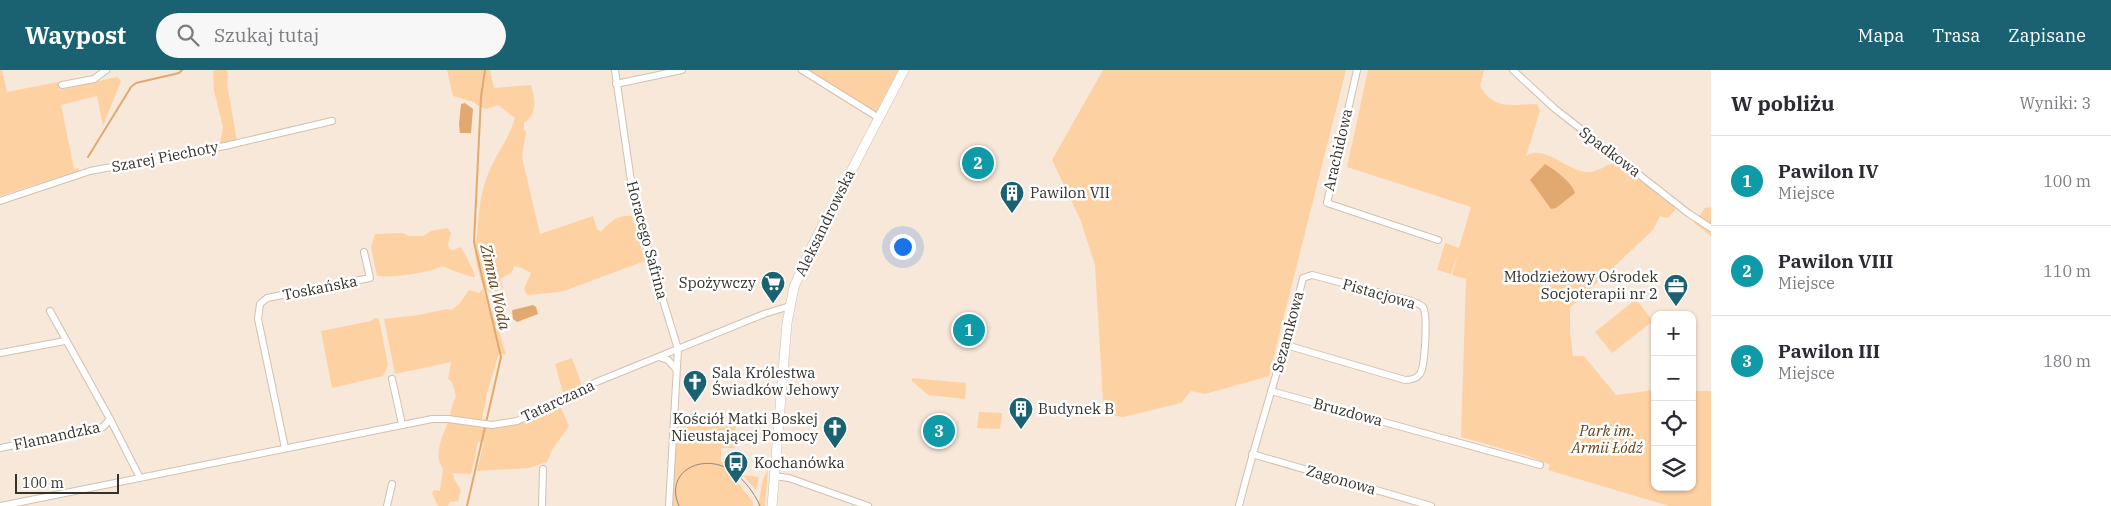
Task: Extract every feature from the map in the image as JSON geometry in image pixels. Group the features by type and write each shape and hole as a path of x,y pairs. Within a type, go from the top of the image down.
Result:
{"main road":[{"name":"Aleksandrowska","path":"772,506 790,306 796,281 805,260 904,70"}],"street":[{"path":"62,85 94,78 106,70"},
{"name":"Horacego Safrina","path":"615,70 635,209 678,349"},
{"path":"616,84 682,70"},
{"path":"802,70 879,118"},
{"name":"Arachidowa","path":"1357,70 1328,203 1438,240"},
{"name":"Spadkowa","path":"1513,70 1554,108 1688,213 1711,228"},
{"name":"Szarej Piechoty","path":"0,201 90,172 225,146 332,121"},
{"name":"Toskańska","path":"285,448 258,318 260,304 267,298 370,278 364,252"},
{"name":"Pistacjowa","path":"1286,345 1406,380 1417,377 1422,368 1426,318 1421,305 1308,275"},
{"name":"Sezamkowa","path":"1271,391 1286,345 1303,278 1308,275"},
{"name":"Tatarczana","path":"1,506 402,424 440,418 492,425 526,418 567,395 764,314 790,306"},
{"name":"Flamandzka","path":"0,448 103,427 110,419 50,311"},
{"path":"0,353 65,341"},
{"path":"669,506 678,349"},
{"path":"659,357 668,360 676,369"},
{"path":"392,379 402,424"},
{"path":"1239,506 1271,391"},
{"name":"Bruzdowa","path":"1271,391 1540,465"},
{"path":"110,419 140,478"},
{"name":"Zagonowa","path":"1252,454 1431,506"},
{"path":"542,506 543,469"},
{"path":"774,476 789,478 868,506"},
{"path":"387,506 392,484"}],"green space":[{"path":"0,70 2,70 7,92 58,82 59,90 117,77 121,81 103,126 97,96 61,105 74,169 79,168 79,171 0,196"},
{"path":"227,70 227,84 237,141 220,144 223,127 214,91 213,71"},
{"path":"447,70 490,70 494,88 531,85 534,106 532,115 524,123 524,130 526,132 522,157 540,234 593,216 597,229 601,232 615,220 623,216 632,216 645,261 561,292 527,295 524,289 531,273 514,266 512,272 500,279 503,288 492,293 483,288 476,262 475,242 484,184 515,118 498,105 486,109 474,102 453,96"},
{"path":"807,70 900,70 877,113"},
{"path":"1103,70 1346,70 1269,376 1205,394 1191,391 1181,403 1123,417 1109,415 1103,401 1095,265 1080,219 1052,160"},
{"name":"Park im. Armii Łódź","path":"1368,70 1484,70 1480,86 1486,94 1498,103 1511,105 1537,104 1540,111 1526,156 1541,153 1574,169 1591,172 1616,162 1675,206 1675,210 1668,218 1660,216 1653,230 1570,308 1570,332 1573,356 1584,356 1616,395 1651,391 1651,491 1696,491 1696,391 1711,391 1711,506 1669,506 1548,470 1550,465 1528,456 1461,437 1466,279 1452,275 1458,252 1451,274 1437,270 1445,243 1459,248 1471,207 1347,167"},
{"path":"1711,207 1711,236 1694,223 1705,208"},
{"path":"447,228 451,233 448,244 449,249 453,250 461,247 475,277 442,266 429,271 410,274 377,276 371,247 375,234 403,233 409,236 423,236 431,231"},
{"path":"483,288 489,309 493,311 506,355 499,353 487,393 480,428 512,425 559,403 569,426 552,450 547,462 529,468 477,471 484,442 478,442 471,474 453,473 454,479 461,490 458,501 450,502 448,506 438,506 432,493 434,490 440,491 443,469 438,456 439,449 456,397 452,382 448,379 451,362 395,374 384,319 419,315 447,309 452,310 460,303 469,290 479,293"},
{"path":"1636,299 1651,318 1651,323 1612,353 1595,332"},
{"path":"375,318 379,319 388,365 383,376 332,388 321,331 371,321"},
{"path":"572,358 582,385 563,393 555,364"},
{"path":"912,378 966,383 965,399 928,395 912,381"},
{"path":"979,412 1002,413 1000,429 977,428"},
{"path":"677,418 736,424 734,448 721,448 721,462 744,463 743,475 759,477 756,490 738,470 734,478 753,502 753,506 671,506"},
{"path":"768,470 765,506 758,506 763,479"}],"shaded area":[{"path":"465,103 473,109 471,133 460,133 461,104"},
{"path":"1545,164 1567,180 1575,193 1556,208 1551,209 1530,180"},
{"path":"533,305 536,307 538,314 517,322 513,319 513,310"}],"waterway":[{"path":"88,157 131,87 136,83 179,73 182,70"},
{"name":"Zimna Woda","path":"467,506 501,357 474,242 481,97 485,70"}],"tram line":[{"path":"679,506 676,484 680,476 687,469 706,463 716,464 732,471 751,490 760,506"}],"place":[{"name":"Pawilon VIII","path":"978,163"},
{"name":"Pawilon VII","path":"1012,214"},
{"name":"Spożywczy","path":"773,304"},
{"name":"Młodzieżowy Ośrodek Socjoterapii nr 2","path":"1676,307"},
{"name":"Pawilon IV","path":"969,330"},
{"name":"Sala Królestwa Świadków Jehowy","path":"695,403"},
{"name":"Budynek B","path":"1021,430"},
{"name":"Pawilon III","path":"939,431"},
{"name":"Kościół Matki Boskej Nieustającej Pomocy","path":"835,449"},
{"name":"Kochanówka","path":"736,484"}]}
